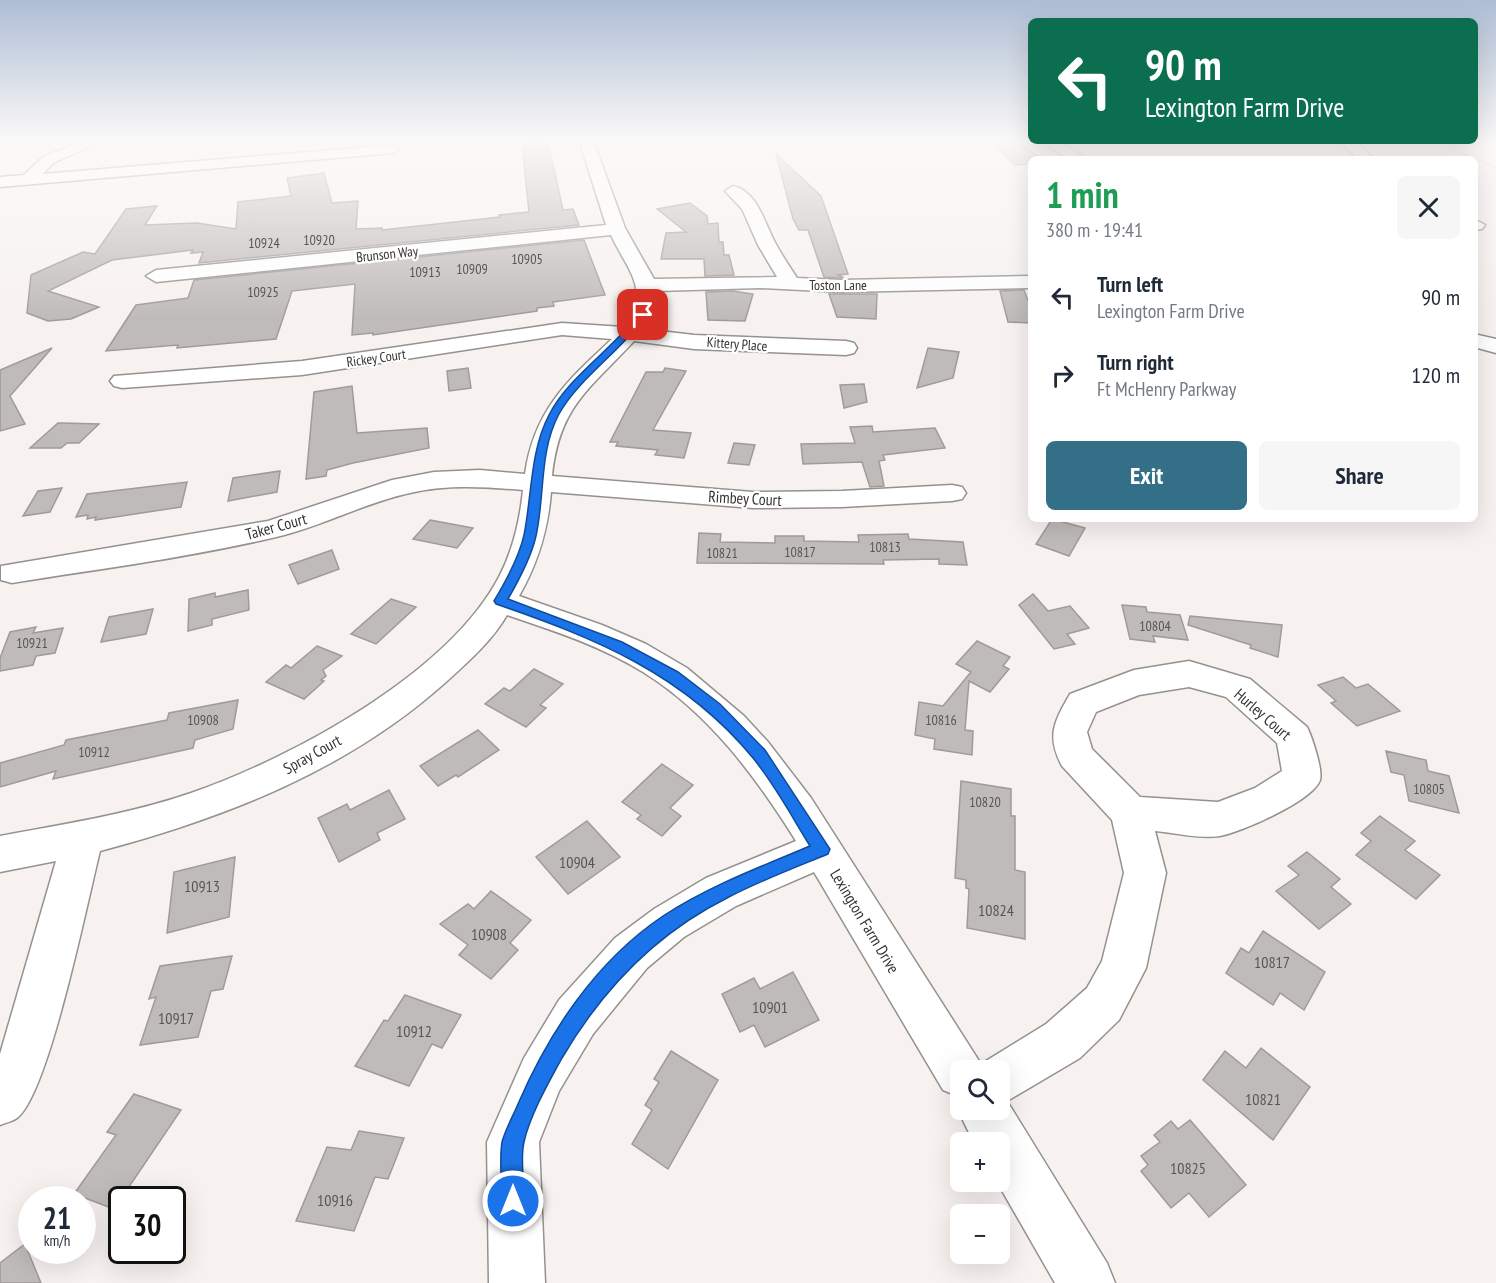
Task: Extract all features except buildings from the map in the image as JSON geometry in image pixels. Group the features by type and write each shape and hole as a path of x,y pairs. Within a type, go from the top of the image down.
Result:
{"street":[{"path":"607,200 617,230 646,285"},
{"path":"743,200 750,207 767,245 791,284"},
{"name":"Brunson Way","path":"156,276 617,230"},
{"name":"Toston Lane","path":"646,285 723,282 791,284 1028,282"},
{"name":"Spray Court","path":"0,854 83,838 195,808 263,780 314,754 362,727 416,687 481,626 514,579 530,537 543,444 554,414 571,391 629,334 643,315 646,285"},
{"name":"Rickey Court","path":"122,381 302,368 538,331 586,329 629,334"},
{"name":"Kittery Place","path":"629,334 694,342 846,348"},
{"path":"1478,341 1496,346"},
{"name":"Taker Court","path":"12,573 221,540 274,528 402,486 434,480 480,478 538,482"},
{"name":"Rimbey Court","path":"538,482 753,500 952,494"},
{"name":"Lexington Farm Drive","path":"500,601 564,622 617,645 673,676 714,708 759,754 822,849 952,1060"},
{"name":"Hurley Court","path":"1010,1073 1063,1041 1103,1004 1123,968 1145,873 1130,813 1075,756 1069,732 1082,703 1134,683 1189,674 1238,688 1294,737 1302,778 1269,800 1219,819 1130,813"},
{"path":"0,1100 12,1083 27,1050 83,838"},
{"path":"517,1283 513,1142 541,1075 576,1017 631,953 669,923 721,892 822,849"},
{"path":"989,1120 1087,1283"}],"route":[{"path":"513,1201 513,1142 541,1075 576,1017 598,989 631,953 669,923 721,892 822,849 759,754 714,708 673,676 617,645 564,622 500,601 514,579 530,537 543,444 554,414 571,391 629,334 643,315"}]}
